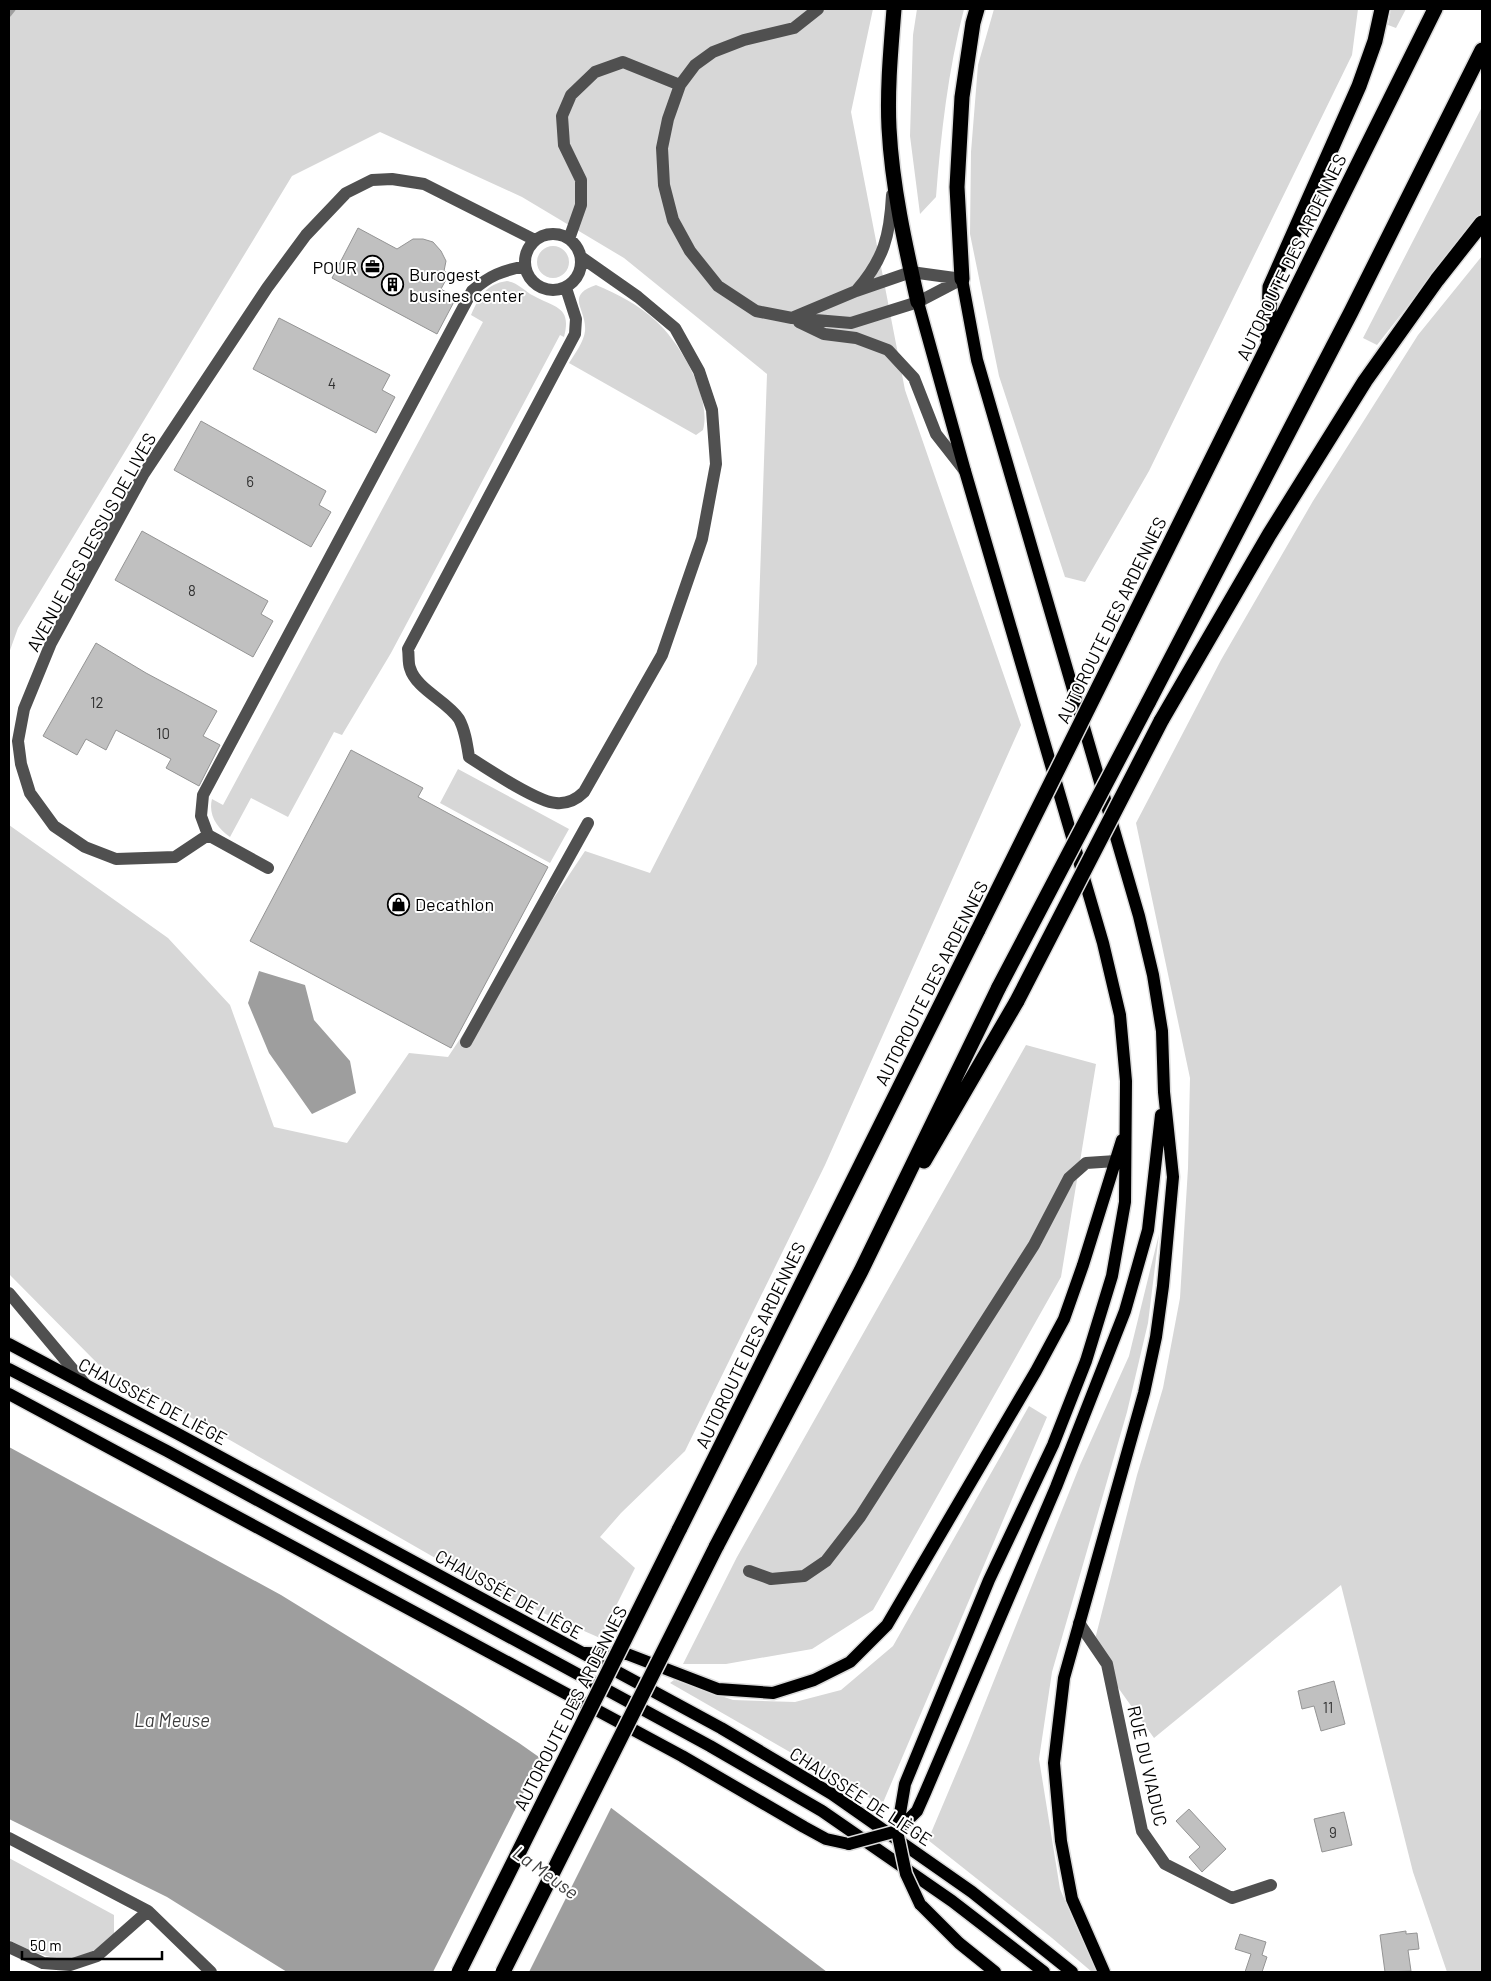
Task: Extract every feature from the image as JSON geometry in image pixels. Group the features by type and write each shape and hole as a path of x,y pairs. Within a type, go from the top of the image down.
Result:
{"highway":[{"path":"894,9 889,77 889,127 894,180 918,302"},
{"path":"962,280 957,187 962,97 973,23 977,9"},
{"path":"1267,346 1270,287 1359,86 1375,41 1382,9"},
{"name":"AUTOROUTE DES ARDENNES","path":"458,1972 1435,9"},
{"path":"504,1972 716,1547 861,1271 999,987 1351,312 1482,50"},
{"path":"861,1271 1017,1001 1161,721 1269,535 1365,381 1437,280 1482,223"}],"main road":[{"path":"962,280 977,360 1141,924 1154,975 1162,1031 1164,1092 1173,1177 1163,1286 1156,1337 1144,1392 1064,1678 1054,1763 1061,1841 1072,1900 1104,1972"},
{"path":"918,302 965,470 1104,943 1120,1015 1126,1081 1125,1202 1112,1276 1086,1362 1054,1445 989,1580 905,1784 897,1831 906,1874 920,1904 959,1943 995,1972"},
{"path":"9,1394 682,1756 826,1839 849,1844 897,1831 917,1811 1056,1487 1125,1311 1148,1230 1164,1092"},
{"path":"582,1653 628,1654 718,1689 773,1693 814,1680 850,1662 887,1625 1036,1371 1064,1319 1127,1126"},
{"name":"CHAUSSÉE DE LIÈGE","path":"9,1344 721,1728 832,1794 972,1892 1072,1972"},
{"name":"CHAUSSÉE DE LIÈGE","path":"9,1369 246,1494 710,1746 813,1806 952,1901 1044,1972"}],"street":[{"path":"818,9 794,28 744,40 713,52 695,65 680,85 668,119 662,148 664,185 672,220 690,251 718,286 756,311 792,318 851,323 918,302 962,280"},
{"path":"569,239 581,205 581,180 564,145 562,116 571,95 595,72 624,62 680,85"},
{"name":"AVENUE DES DESSUS DE LIVES","path":"208,835 174,857 116,859 84,847 54,826 30,793 21,764 18,741 24,710 51,644 143,475 306,235 346,193 372,180 392,179 424,184 535,240"},
{"path":"856,291 870,276 887,241 891,222 894,180"},
{"path":"553,234 569,239 578,248 581,257 581,267 578,276 566,288 553,291 535,284 525,266 525,257 535,240 553,234"},
{"path":"566,288 576,319 575,334 408,649 410,669 419,682 452,710 460,720 465,734 469,757 501,777 539,797 555,803 577,799 584,792 662,655 702,539 716,464 712,410 699,371 675,328 638,297 581,257"},
{"path":"268,868 208,835 201,816 203,795 472,290 487,278 503,271 525,266"},
{"path":"792,318 856,291 911,272 962,280"},
{"path":"792,318 824,334 856,338 888,350 914,378 936,434 965,470"},
{"path":"466,1042 588,823"},
{"path":"749,1571 771,1579 804,1576 826,1561 860,1517 1034,1245 1069,1178 1086,1163 1116,1161"},
{"path":"9,1293 86,1385"},
{"name":"RUE DU VIADUC","path":"1079,1623 1107,1664 1142,1831 1151,1846 1165,1864 1232,1898 1271,1885"},
{"path":"9,1838 148,1911 211,1972"},
{"path":"9,1946 42,1963 70,1965 97,1956 148,1911"}],"shaded area":[{"path":"9,9 873,9 851,112 905,390 1021,725 825,1165 685,1451 621,1513 600,1537 635,1568 600,1638 491,1590 99,1365 9,1274 9,825 168,938 230,1005 274,1127 347,1143 409,1053 448,1057 585,851 650,873 757,664 767,374 624,258 522,197 380,132 292,176 18,628 9,653"},
{"path":"917,9 964,9 946,102 936,197 920,214 910,136 913,35"},
{"path":"994,9 1358,9 1352,55 1149,471 1085,582 1065,577 999,376 970,234 971,152 978,65"},
{"path":"1391,9 1406,9 1396,28 1388,25"},
{"path":"1482,107 1482,212 1377,345 1363,338"},
{"path":"553,246 564,251 569,262 564,273 553,278 542,273 537,262 542,251"},
{"path":"1482,256 1482,1972 1447,1972 1413,1872 1341,1585 1154,1738 1092,1651 1137,1475 1163,1388 1180,1298 1188,1168 1190,1078 1136,823 1221,660 1313,501 1418,335"},
{"path":"507,281 515,283 530,294 560,309 566,319 564,337 560,335 391,653 342,735 334,732 288,817 251,798 230,837 221,830 215,821 211,810 212,799 223,805 483,322 471,315 477,303 488,288"},
{"path":"596,285 620,296 643,310 665,331 684,356 692,371 703,402 705,417 703,430 696,435 569,363 581,343 585,331 579,299 586,289"},
{"path":"458,769 569,829 550,863 440,803"},
{"path":"1026,1045 1096,1064 1061,1277 873,1610 812,1649 726,1664 683,1664 737,1557"},
{"path":"1159,1234 1148,1323 1127,1412 1052,1672 1039,1759 1060,1889 1078,1931 1099,1972 1092,1972 928,1840 969,1743 1080,1465 1129,1356"},
{"path":"1029,1406 1047,1417 882,1805 670,1683 674,1680 733,1700 795,1702 841,1690 893,1646"},
{"path":"9,1858 114,1915 114,1934 94,1953 72,1959 61,1959 40,1954 9,1940"}],"water":[{"path":"259,971 305,985 314,1020 350,1061 356,1093 312,1114 269,1053 248,1003"},
{"name":"La Meuse","path":"9,1447 281,1595 463,1707 519,1743 610,1807 827,1972 287,1972 167,1897 9,1819"}],"pier":[{"path":"542,1756 612,1806 529,1972 433,1972"}],"building":[{"name":"Burogest busines center","path":"358,228 397,249 413,239 423,239 433,242 441,251 446,261 444,271 449,274 441,289 456,298 437,334 332,278"},
{"path":"279,318 390,375 382,390 395,397 376,433 253,369"},
{"path":"201,421 326,491 319,505 331,512 311,547 174,470"},
{"path":"142,531 268,601 261,614 273,621 253,657 115,580"},
{"path":"96,643 146,673 217,711 203,736 220,745 199,786 166,768 171,759 116,730 106,750 86,739 77,755 43,736"},
{"name":"Decathlon","path":"351,750 423,788 418,797 548,867 451,1048 250,941"},
{"path":"1334,1681 1345,1724 1321,1731 1314,1706 1302,1709 1298,1691"},
{"path":"1189,1809 1226,1849 1202,1872 1189,1857 1200,1847 1176,1821"},
{"path":"1344,1812 1352,1845 1322,1852 1314,1819"},
{"path":"1406,1931 1406,1934 1417,1933 1419,1949 1408,1950 1411,1971 1385,1972 1380,1935"},
{"path":"1240,1934 1266,1942 1262,1955 1267,1957 1262,1972 1245,1972 1251,1954 1235,1949"}],"waterway":[{"path":"9,14 13,9"}],"place":[{"name":"POUR","path":"373,267"},
{"name":"Burogest busines center","path":"393,284"},
{"name":"Decathlon","path":"399,904"}]}
